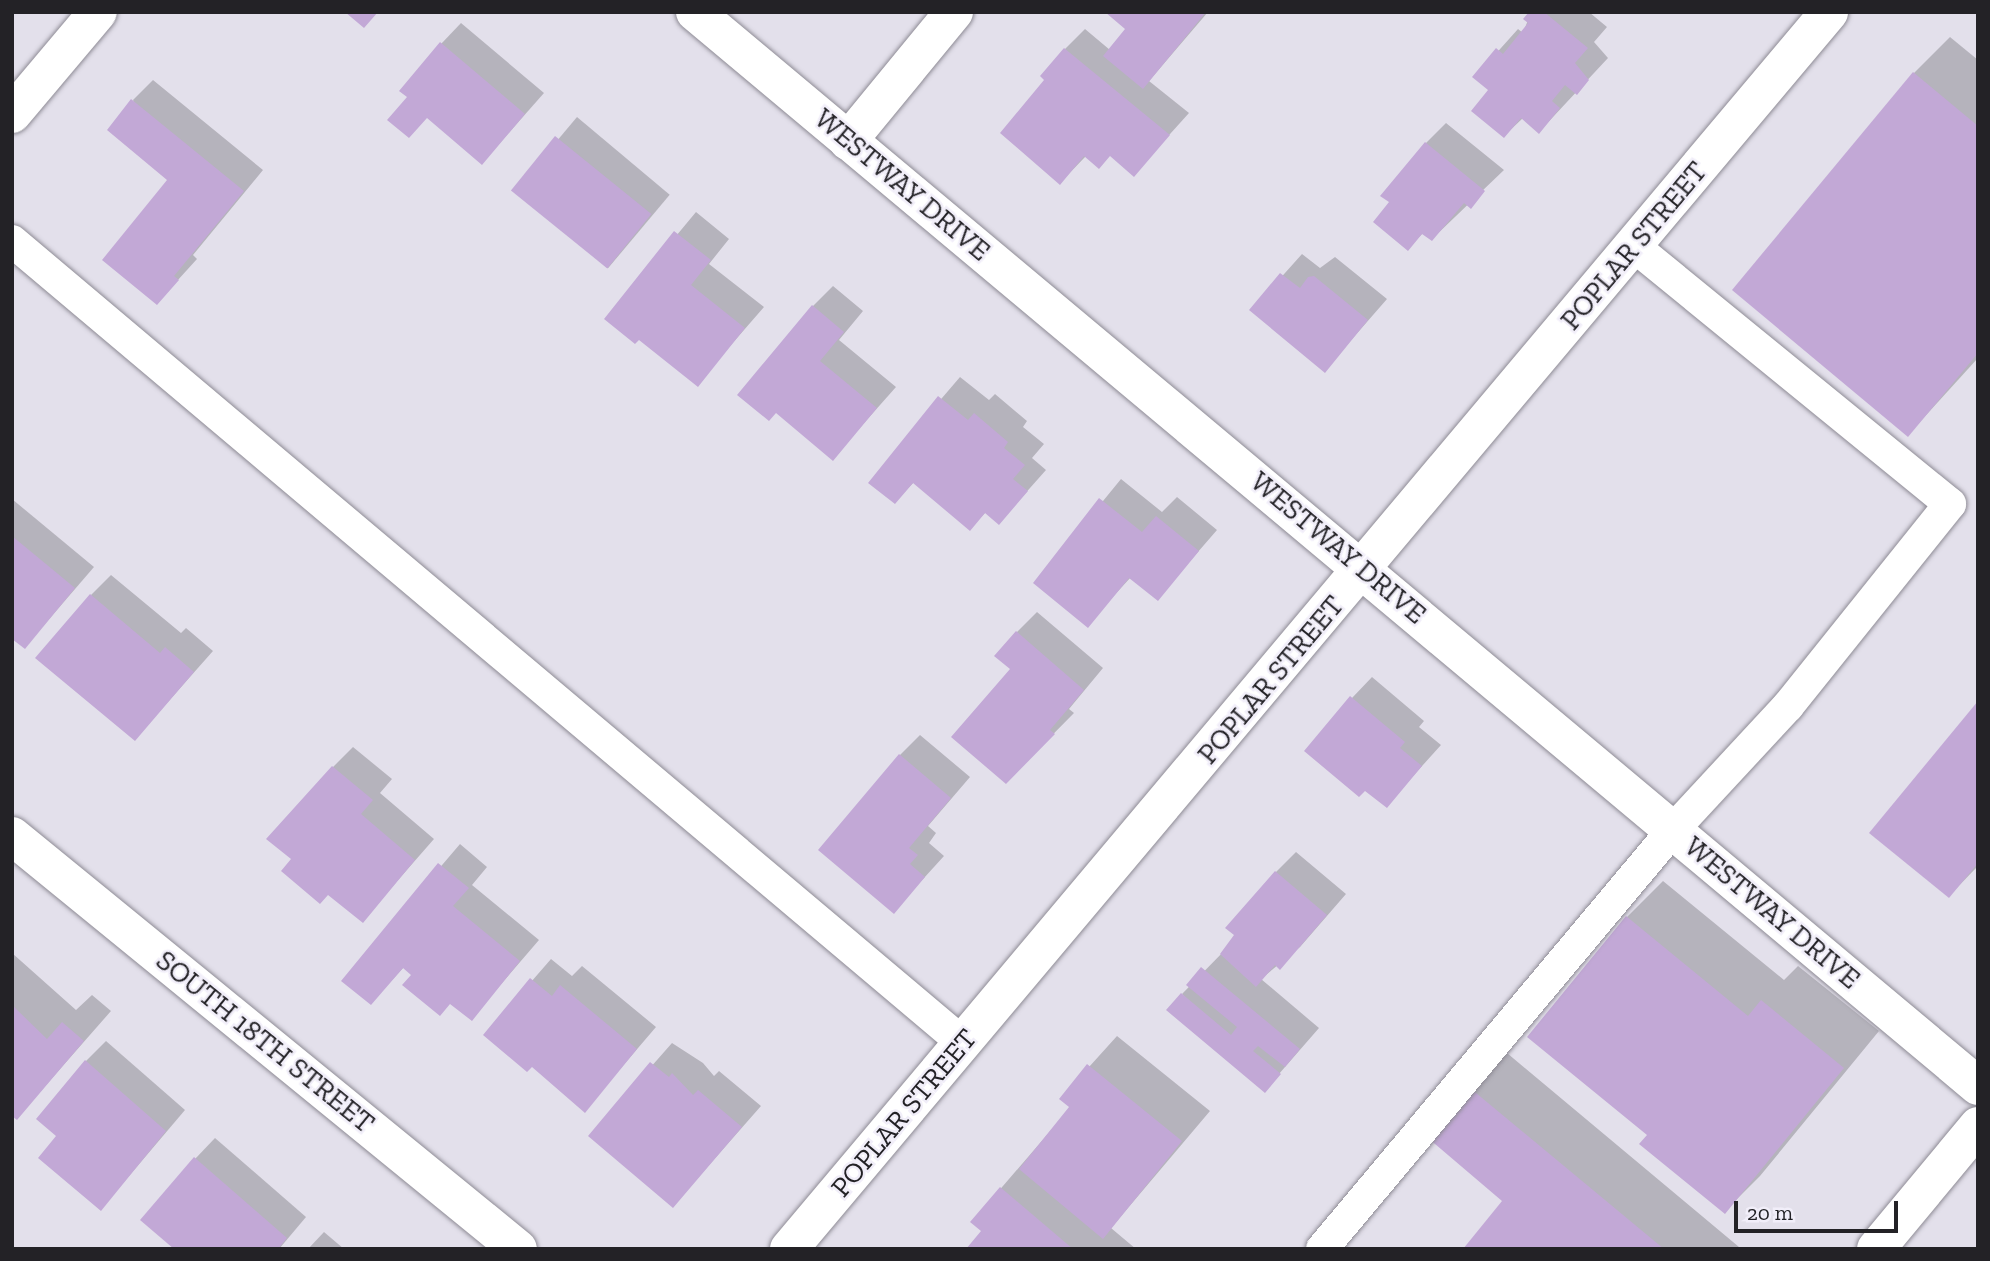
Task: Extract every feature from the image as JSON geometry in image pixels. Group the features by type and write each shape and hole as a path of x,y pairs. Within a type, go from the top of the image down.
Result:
{"street":[{"path":"12,114 97,12"},
{"name":"WESTWAY DRIVE","path":"695,12 1365,570 1978,1086"},
{"path":"848,141 954,12"},
{"name":"POPLAR STREET","path":"789,1249 1365,570 1829,12"},
{"name":"SOUTH 18TH STREET","path":"12,836 518,1249"},
{"path":"1876,1249 1978,1126"}],"lane":[{"path":"12,241 963,1043"},
{"path":"1322,1249 1674,830 1788,706 1950,504 1634,246"}],"building":[{"path":"345,12 378,12 364,28"},
{"path":"1105,12 1206,12 1143,89 1103,56 1125,29"},
{"path":"1529,12 1544,12 1588,48 1575,63 1589,80 1577,95 1565,85 1552,101 1560,108 1539,134 1521,118 1504,138 1471,111 1488,90 1472,77 1496,48 1503,54 1528,23 1523,19"},
{"path":"440,42 525,114 482,165 427,118 409,138 387,120 407,97 399,91"},
{"path":"1064,48 1170,135 1134,177 1110,156 1099,169 1084,156 1060,185 1000,133 1044,80 1040,76"},
{"path":"1913,72 1978,126 1978,353 1908,437 1732,290"},
{"path":"131,99 244,191 174,276 179,280 157,305 102,260 167,180 107,130"},
{"path":"555,136 651,214 607,268 511,190"},
{"path":"1425,142 1485,191 1471,209 1464,203 1432,241 1422,234 1408,251 1373,222 1389,202 1380,196"},
{"path":"674,231 711,260 691,285 745,328 698,387 639,340 635,344 604,319"},
{"path":"1280,273 1300,288 1308,277 1314,276 1368,320 1325,373 1249,310"},
{"path":"812,305 844,332 820,361 877,408 833,461 776,413 769,421 737,395"},
{"path":"938,396 968,420 974,413 1008,442 1004,448 1025,465 1013,479 1028,491 999,525 985,513 970,531 913,483 895,504 868,483"},
{"path":"1099,498 1142,532 1156,516 1199,551 1158,601 1129,578 1088,628 1033,583"},
{"path":"12,536 75,588 25,649 12,639"},
{"path":"90,594 160,653 165,647 194,672 135,741 35,658"},
{"path":"1016,631 1084,690 1050,730 1055,734 1006,784 951,737 1010,669 994,656"},
{"path":"1350,696 1405,742 1400,748 1422,766 1387,808 1365,791 1359,797 1304,751"},
{"path":"1978,701 1978,863 1949,898 1869,833"},
{"path":"899,754 951,798 909,848 918,855 910,864 925,877 894,914 818,850"},
{"path":"332,766 373,800 361,814 415,860 363,923 328,895 320,904 281,871 291,859 266,839"},
{"path":"438,863 469,888 453,906 520,961 472,1021 450,1004 440,1016 402,985 411,975 403,968 371,1005 341,981"},
{"path":"1275,871 1327,915 1280,970 1275,965 1256,987 1220,954 1234,935 1225,928"},
{"path":"1626,916 1748,1016 1761,1000 1844,1068 1725,1214 1639,1144 1647,1135 1527,1037"},
{"path":"1201,967 1300,1049 1285,1067 1258,1046 1253,1051 1281,1074 1265,1093 1166,1010 1181,993 1231,1035 1237,1027 1186,985"},
{"path":"530,978 552,996 560,985 637,1049 585,1113 532,1067 527,1072 483,1035"},
{"path":"12,1005 47,1039 62,1022 84,1041 17,1120 12,1116"},
{"path":"85,1060 166,1131 101,1211 38,1158 56,1136 36,1119"},
{"path":"650,1062 669,1077 672,1073 693,1095 698,1090 742,1127 673,1208 588,1136"},
{"path":"1087,1064 1182,1141 1103,1239 1019,1169 1069,1107 1059,1099"},
{"path":"1470,1088 1664,1249 1463,1249 1502,1201 1428,1138"},
{"path":"194,1157 287,1238 278,1249 174,1249 140,1220"},
{"path":"1000,1187 1073,1249 966,1249 981,1231 970,1222"}]}
